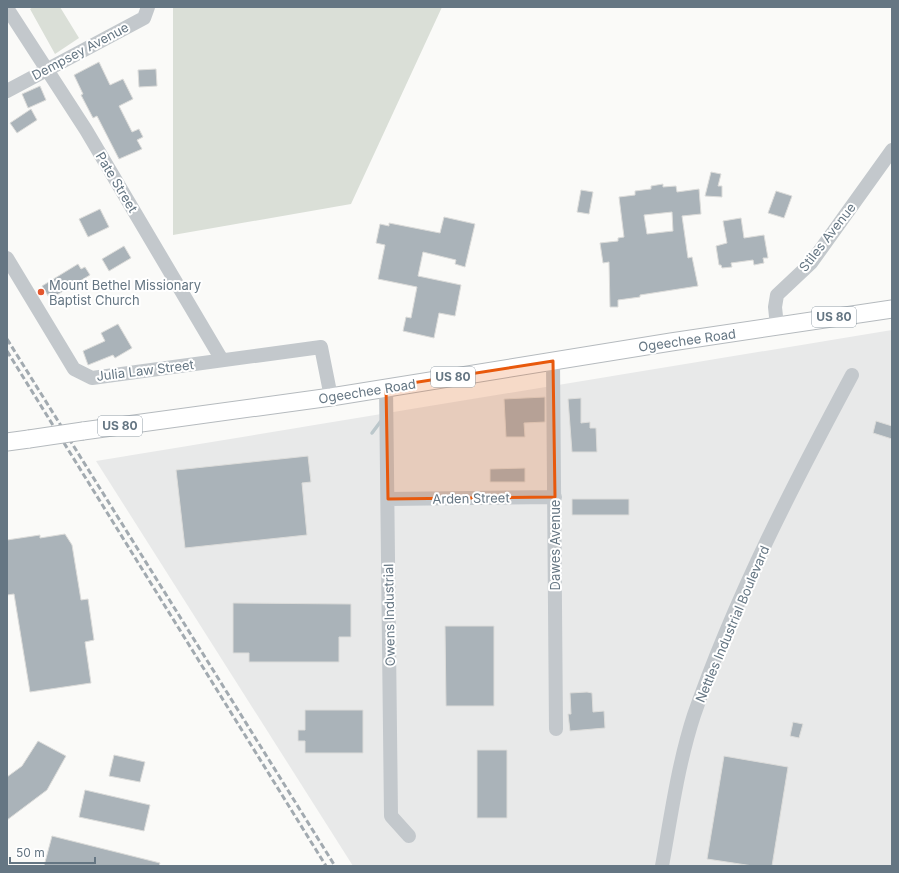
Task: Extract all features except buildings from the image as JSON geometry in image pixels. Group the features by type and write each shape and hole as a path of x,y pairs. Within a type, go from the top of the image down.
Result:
{"main road":[{"name":"Ogeechee Road","path":"7,442 331,397 386,387 892,309"}],"street":[{"name":"Dempsey Avenue","path":"7,91 144,18 148,7"},
{"name":"Pate Street","path":"7,8 86,130 222,360"},
{"name":"Stiles Avenue","path":"777,326 774,307 777,295 811,263 892,150"},
{"name":"Julia Law Street","path":"7,258 74,369 92,378 321,347 331,397"},
{"name":"Dawes Avenue","path":"553,361 556,729"},
{"name":"Nettles Industrial Boulevard","path":"662,866 682,760 692,723 731,619 763,548 852,375"},
{"name":"Owens Industrial","path":"386,387 391,816 409,836"},
{"name":"Arden Street","path":"388,499 555,497"}],"highlighted area":[{"path":"553,361 555,497 388,499 386,387"}],"shaded area":[{"path":"33,7 60,7 79,38 55,54 30,9"},
{"path":"173,7 442,7 351,204 173,235"},
{"path":"892,330 892,866 353,866 96,461"}],"waterway":[{"path":"372,433 381,421"}],"railway":[{"path":"7,339 335,866"},
{"path":"7,351 326,866"}],"place":[{"name":"Mount Bethel Missionary Baptist Church","path":"41,292"}]}
